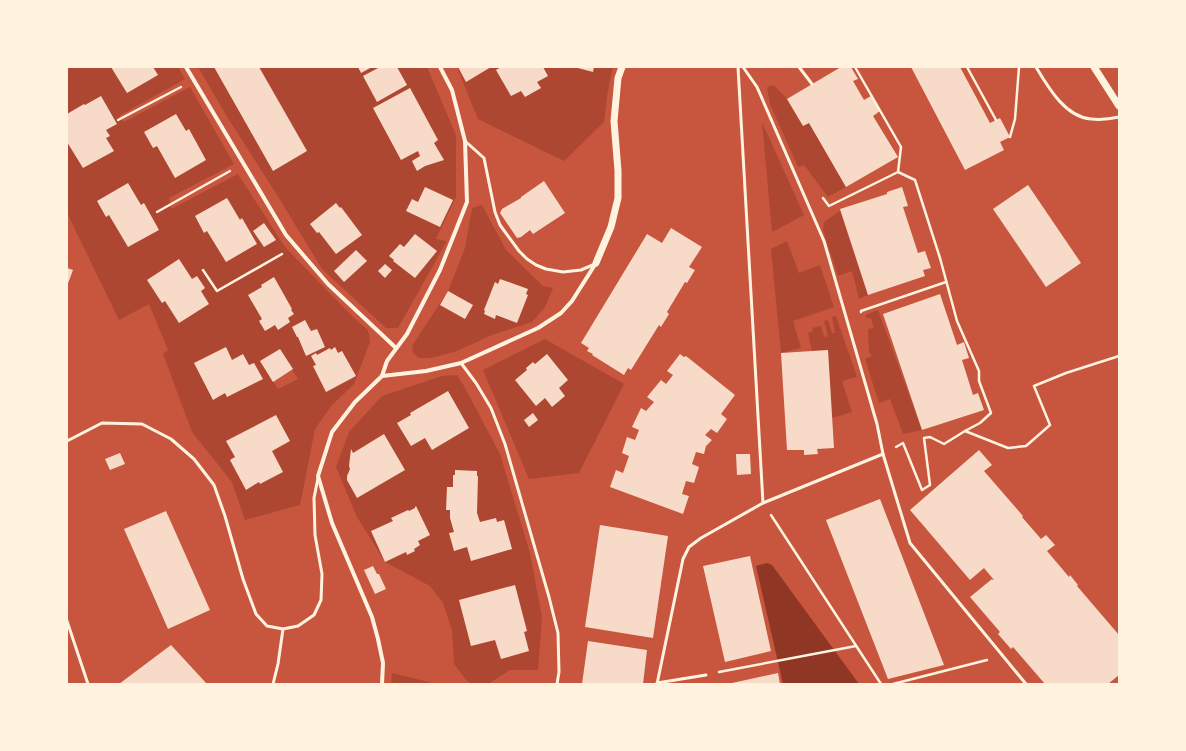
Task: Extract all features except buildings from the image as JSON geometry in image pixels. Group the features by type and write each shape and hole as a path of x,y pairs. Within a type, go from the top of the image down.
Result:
{"street":[{"path":"186,67 286,235 328,284 396,348"},
{"path":"382,684 383,663 372,617 332,523 318,476 332,432 355,402 382,376 387,361 407,334 440,270 467,202 465,141 452,90 440,67"},
{"path":"382,376 426,371 461,362 538,328 561,313 572,301 596,263 611,227 618,198 618,171 614,121 618,78 622,67"},
{"path":"1094,67 1119,106"}],"lane":[{"path":"738,67 764,503"},
{"path":"743,67 757,87 793,173 824,241 877,424 883,454 910,543 1026,684"},
{"path":"799,67 812,84"},
{"path":"1036,67 1064,106 1073,113 1082,118 1091,120 1119,117"},
{"path":"465,141 484,158 495,212 500,225 519,251 527,259 546,269 563,272 581,270 596,263"},
{"path":"461,362 491,408 505,444 558,633 557,684"},
{"path":"67,441 102,423 142,424 171,439 194,459 214,485 225,516 243,579 256,614 267,626 282,629 298,626 314,615 321,600 322,574 315,535 314,498 318,476"},
{"path":"706,675 657,683 683,559 689,547 701,538 764,503 883,454"},
{"path":"67,621 88,684"},
{"path":"273,684 278,664 282,629"}],"path":[{"path":"855,67 901,147 898,172"},
{"path":"967,67 996,120"},
{"path":"1010,137 1015,119 1020,67"},
{"path":"118,120 194,80"},
{"path":"158,212 243,164"},
{"path":"883,454 903,443 922,490 930,485 924,438 930,437 944,444 980,423 990,413 978,381 979,371 957,321 915,180 898,172"},
{"path":"820,194 829,206 898,172"},
{"path":"203,270 217,291 296,246"},
{"path":"862,318 861,310 946,282"},
{"path":"965,431 1008,448 1026,446 1050,425 1034,386 1066,373 1119,356"},
{"path":"764,503 881,684"},
{"path":"706,675 856,646"},
{"path":"893,684 1002,656"}],"shaded area":[{"path":"67,67 178,67 185,79 119,116 124,122 190,87 234,164 169,198 171,209 238,174 285,247 353,317 368,330 370,342 354,384 332,405 315,429 300,505 245,520 232,482 192,432 163,354 168,350 149,304 119,320 67,213","holes":["280,349 298,379 278,389 260,361"]},
{"path":"198,67 427,67 456,135 456,197 436,239 447,241 398,328 386,328 322,269 226,115"},
{"path":"457,67 613,67 608,90 604,122 564,161 478,119"},
{"path":"774,85 787,99 803,126 809,123 846,187 828,197 804,165 798,167 770,104 767,87"},
{"path":"762,122 804,215 772,232"},
{"path":"482,205 506,250 543,286 553,288 545,307 532,322 492,335 457,351 431,358 419,358 413,353 412,346 448,291 465,248 472,208"},
{"path":"840,211 868,295 859,299 852,271 838,276 823,230 824,222"},
{"path":"787,241 799,273 820,265 834,307 793,321 801,348 781,353 771,249"},
{"path":"878,310 922,430 903,434 890,399 879,403 865,359 872,356 869,352 868,329 874,328 871,318 866,318 866,315"},
{"path":"836,316 857,377 842,381 852,412 832,418 828,350 812,351 808,333 813,331 812,328 821,326 824,337 828,336 824,321 828,320 832,333 835,333 832,317"},
{"path":"545,339 624,384 579,473 529,479 483,370"},
{"path":"457,375 500,454 530,553 542,617 538,670 510,670 488,684 473,684 467,681 454,664 452,630 443,603 430,586 385,562 357,517 336,467 349,432 382,396 442,376"},
{"path":"767,563 772,565 859,684 783,684 756,566"},
{"path":"392,673 437,684 391,684"}]}
